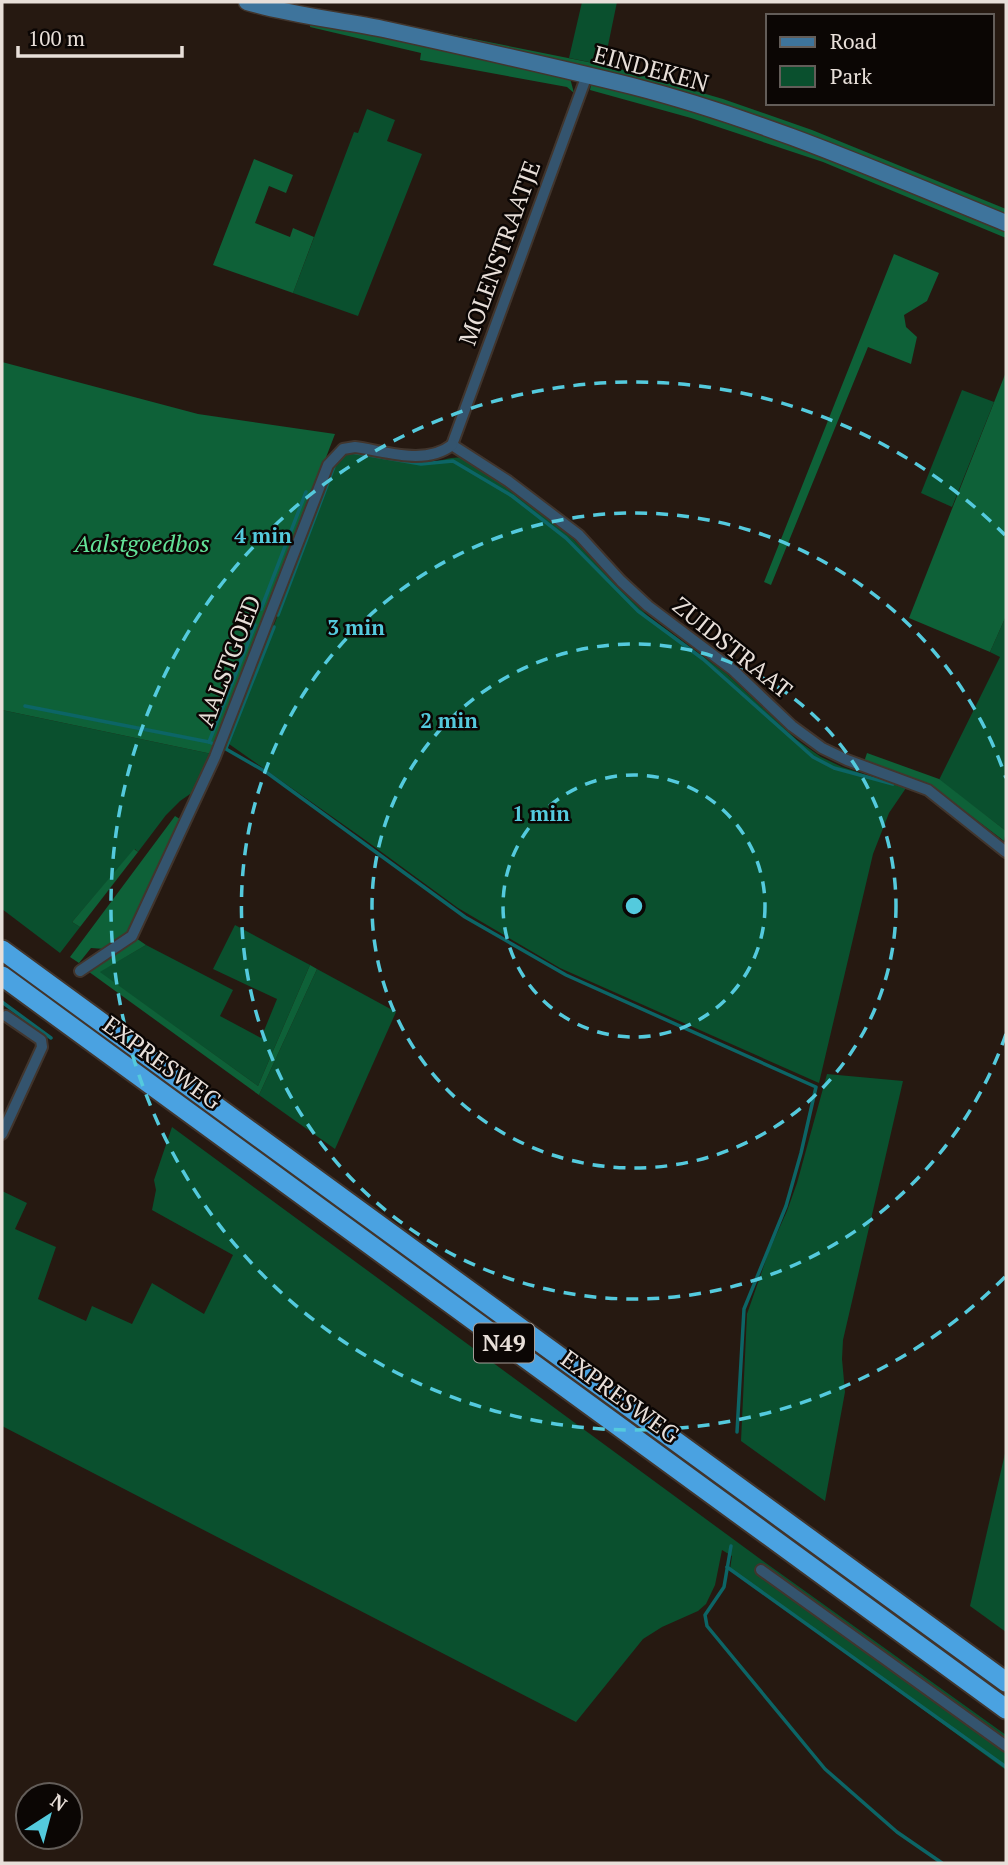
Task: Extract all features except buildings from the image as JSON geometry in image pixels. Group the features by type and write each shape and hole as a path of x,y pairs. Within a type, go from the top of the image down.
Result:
{"highway":[{"name":"EXPRESWEG","path":"2,950 1006,1682"},
{"name":"EXPRESWEG","path":"2,976 1006,1709"}],"street":[{"name":"EINDEKEN","path":"247,2 587,75 679,99 778,132 1006,223"},
{"name":"MOLENSTRAATJE","path":"452,445 587,75"},
{"name":"AALSTGOED","path":"80,971 132,936 215,757 333,457 343,449 355,447 426,456 443,452 452,445"},
{"name":"ZUIDSTRAAT","path":"452,445 508,481 579,534 648,606 733,670 793,726 822,748 928,790 1006,852"},
{"path":"2,1134 42,1047 41,1041 6,1016"},
{"path":"761,1570 1006,1746"}],"green space":[{"path":"582,2 617,2 604,65 569,58"},
{"path":"311,21 570,78 574,93 567,87 420,60 421,53 310,27"},
{"path":"424,29 613,67 723,99 812,130 1006,209 1006,218 801,133 423,38"},
{"path":"592,80 767,133 1006,230 1006,238 823,162 691,118 590,90"},
{"path":"367,109 395,120 387,141 422,154 358,316 293,293 354,132 358,133"},
{"path":"254,159 293,175 286,193 269,186 255,223 290,237 293,228 314,237 293,293 213,265"},
{"path":"894,254 939,273 927,301 904,315 906,327 917,337 911,364 868,347 771,585 764,582"},
{"name":"Aalstgoedbos","path":"2,362 198,414 335,434 212,754 2,710"},
{"path":"1006,372 1006,616 990,652 909,618"},
{"path":"962,390 994,402 952,507 921,493"},
{"path":"357,453 413,462 465,458 552,521 648,616 727,674 797,740 821,757 842,767 906,788 889,813 873,854 819,1083 560,968 458,908 229,744 333,469 344,455"},
{"path":"1006,616 1006,831 939,780 1000,657 990,652"},
{"path":"2,710 212,754 193,792 166,815 138,852 135,849 72,922 80,927 60,953 2,909"},
{"path":"867,753 939,779 1006,831 1004,841 936,789 913,778 864,762"},
{"path":"175,816 183,821 129,933 105,949 91,948 79,963 70,957"},
{"path":"134,849 138,852 80,927 72,922"},
{"path":"235,925 310,965 258,1086 99,972 146,945 233,990 220,1016 261,1038 277,999 213,969"},
{"path":"136,938 146,945 100,972 258,1086 310,965 317,969 259,1095 85,969 110,957"},
{"path":"317,969 396,1012 335,1149 259,1095"},
{"path":"827,1074 903,1081 843,1340 845,1392 825,1501 741,1441 747,1314 797,1183"},
{"path":"172,1127 763,1561 1006,1735 1006,1770 730,1569 732,1556 722,1550 715,1585 706,1604 698,1611 643,1639 576,1722 2,1426 2,1191 27,1203 15,1229 56,1247 38,1299 86,1321 92,1306 132,1324 152,1283 204,1314 233,1255 152,1210 156,1190 154,1180"},
{"path":"1006,1449 1006,1632 970,1606"}],"waterway":[{"path":"351,452 421,464 453,461 512,496 566,538 638,611 703,659 813,757 834,768 893,784"},
{"path":"278,615 335,464"},
{"path":"261,609 306,492"},
{"path":"209,742 255,625"},
{"path":"226,748 274,627"},
{"path":"25,706 209,742 226,749 266,772 465,917 566,975 816,1087 786,1206 744,1309 737,1432"},
{"path":"2,1002 51,1038"},
{"path":"731,1546 724,1587 705,1615 707,1626 825,1769 897,1832 942,1863"},
{"path":"727,1567 1006,1767"}]}
